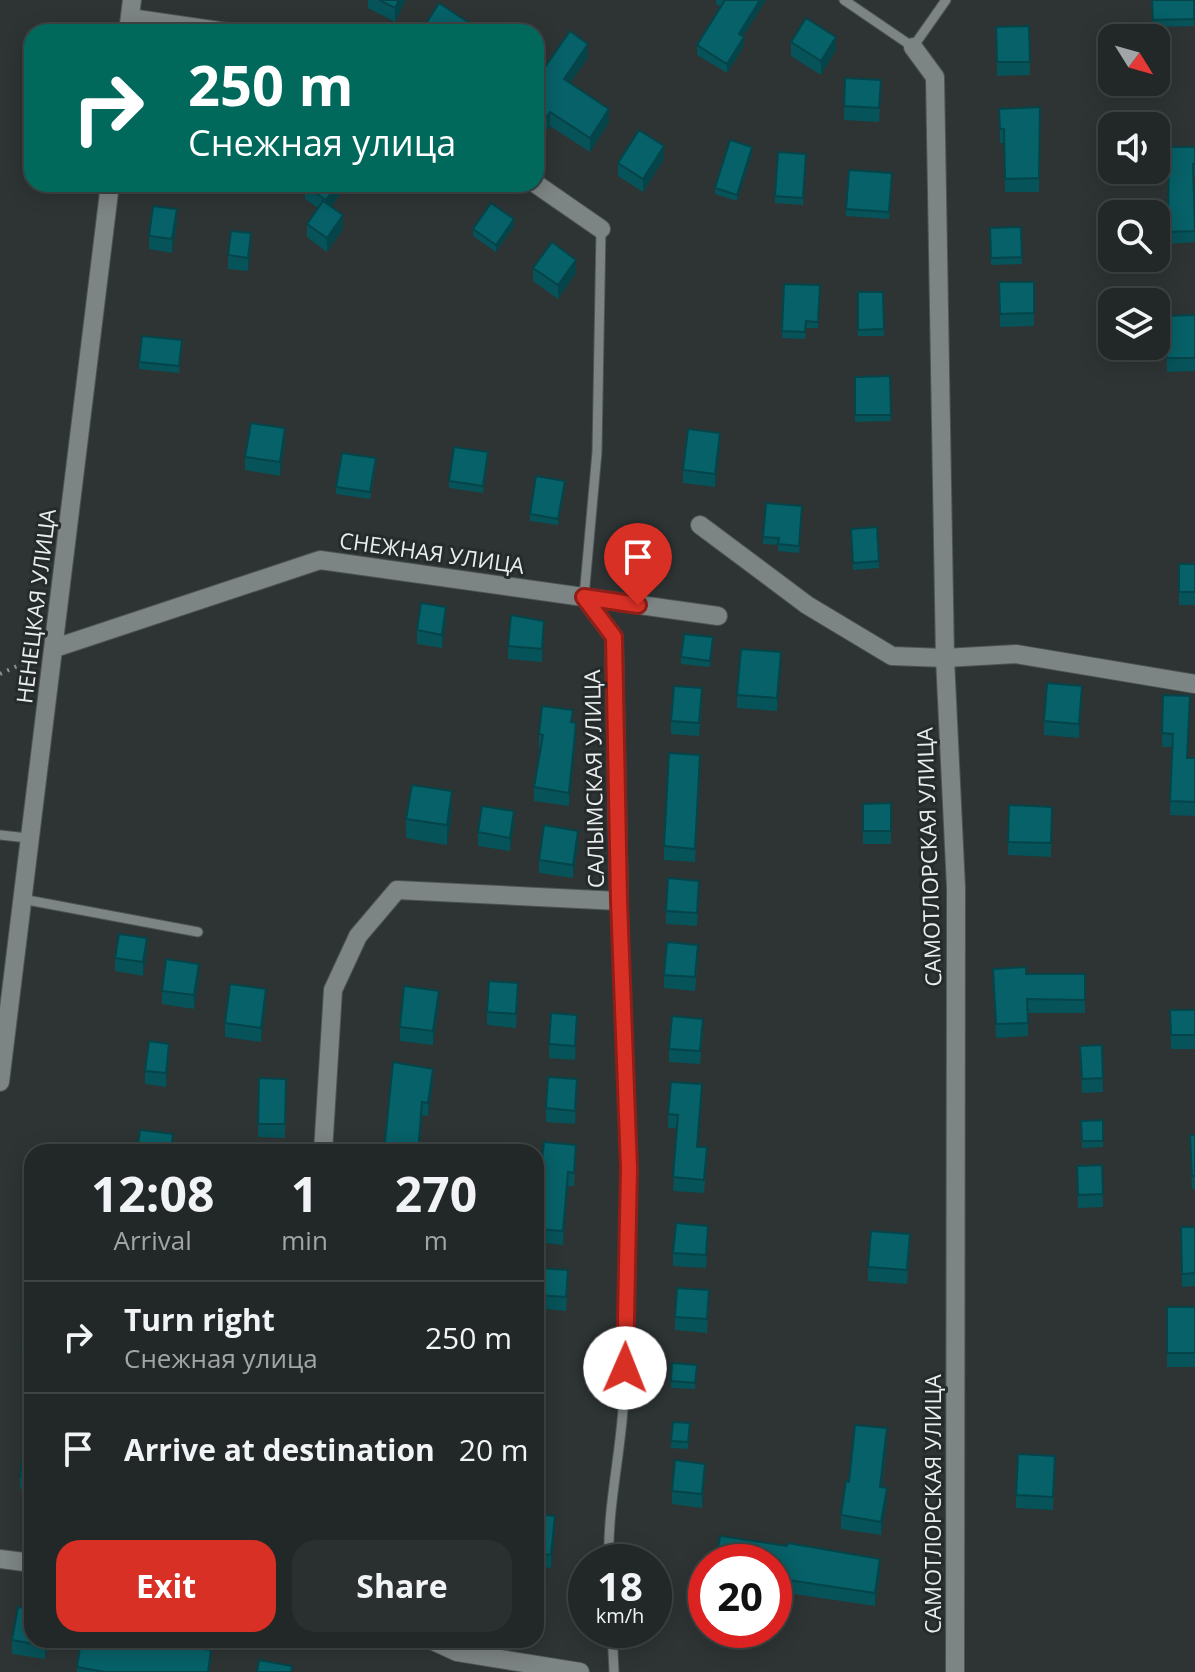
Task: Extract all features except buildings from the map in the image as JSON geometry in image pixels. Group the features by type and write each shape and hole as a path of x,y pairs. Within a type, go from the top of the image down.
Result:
{"street":[{"path":"130,17 175,24"},
{"name":"САМОТЛОРСКАЯ УЛИЦА","path":"913,47 935,77 945,658 956,888 955,1672"},
{"path":"544,190 601,229"},
{"name":"НЕНЕЦКАЯ УЛИЦА","path":"0,1082 109,192"},
{"path":"700,525 807,605 892,656 945,658 1016,654 1195,684"},
{"name":"СНЕЖНАЯ УЛИЦА","path":"55,648 320,560 718,616"},
{"name":"САЛЫМСКАЯ УЛИЦА","path":"584,597 614,637 619,901"},
{"path":"323,1144 333,990 358,936 397,890 619,901"},
{"path":"0,1559 24,1562"},
{"path":"448,1648 580,1672"}],"lane":[{"path":"844,0 913,47 946,0"},
{"path":"584,597 597,452 601,229"},
{"path":"0,835 28,838"},
{"path":"22,899 198,932"},
{"name":"САЛЫМСКАЯ УЛИЦА","path":"608,1544 624,1396 629,1168 619,901"},
{"path":"613,1648 614,1672"}],"path":[{"path":"0,674 55,648"}],"route":[{"path":"625,1368 629,1168 619,901 614,637 584,597 638,605"}]}
